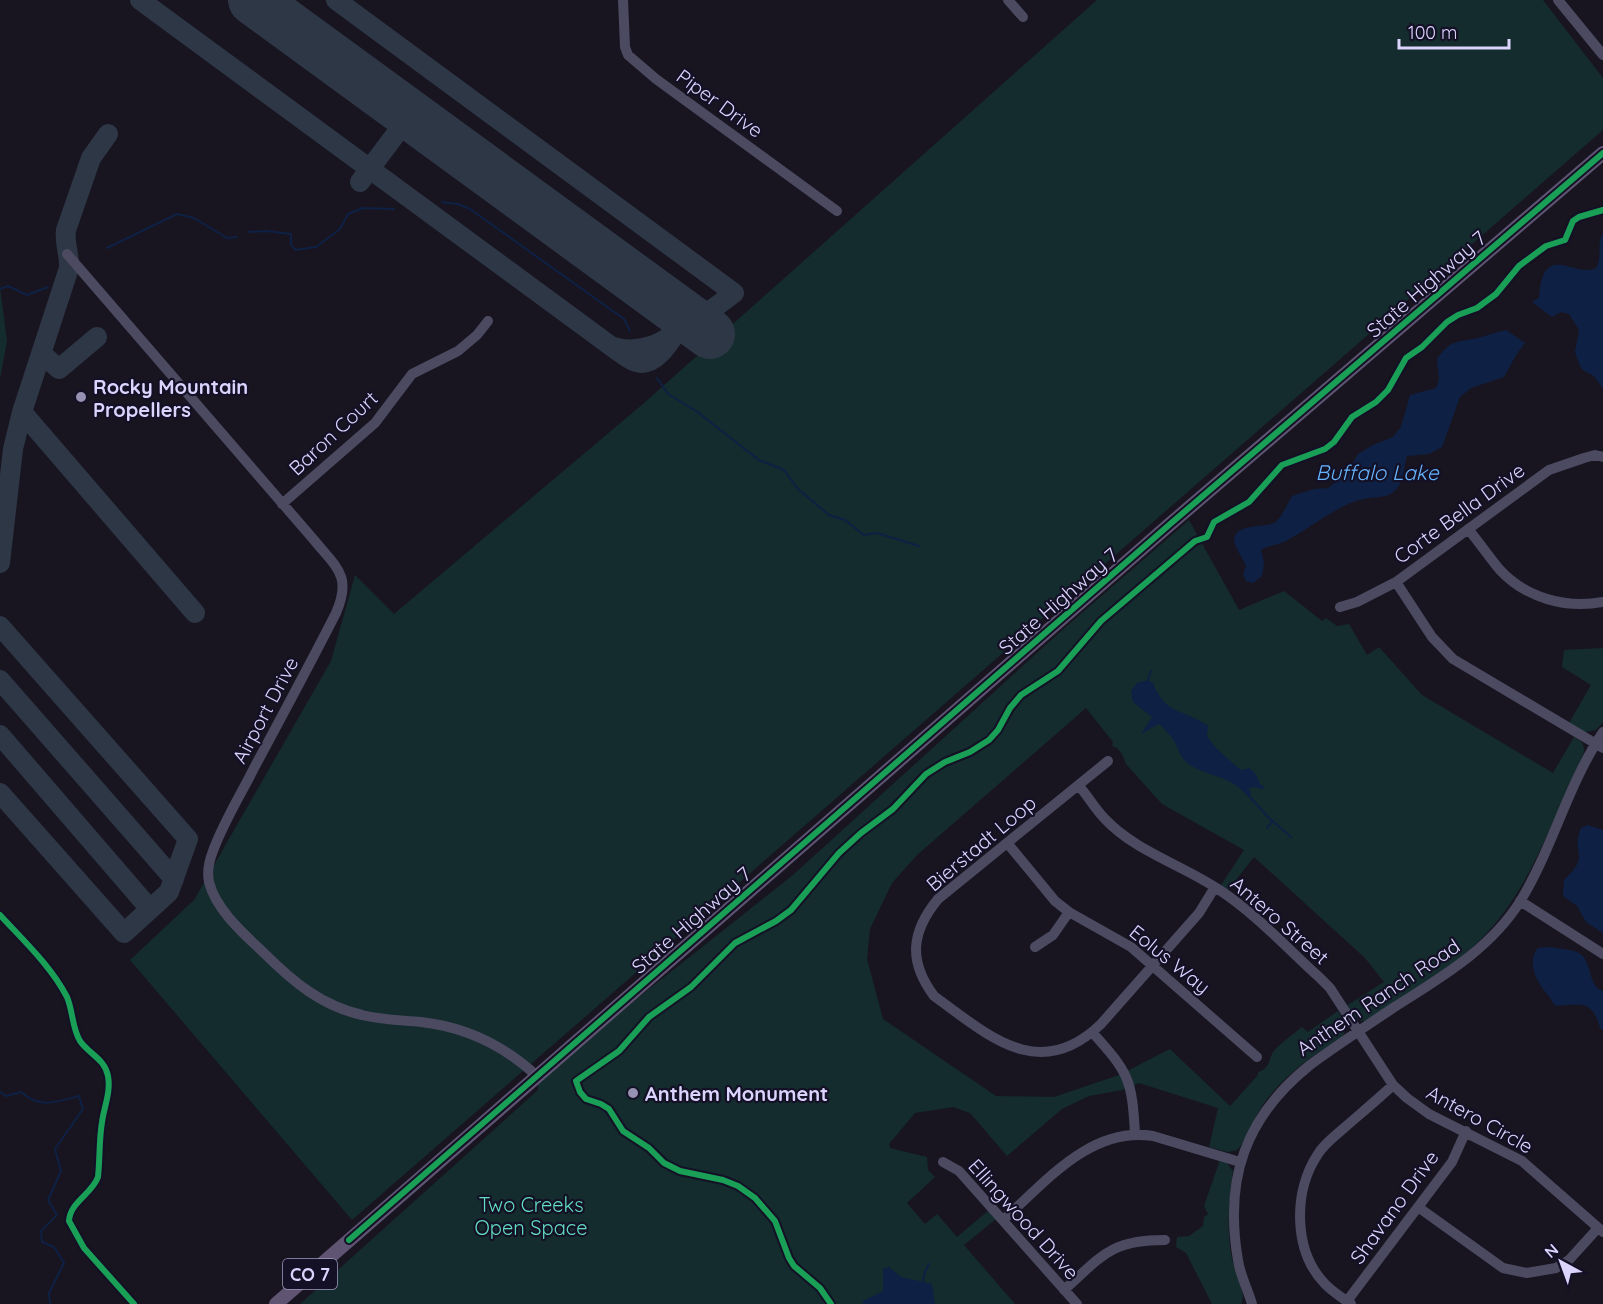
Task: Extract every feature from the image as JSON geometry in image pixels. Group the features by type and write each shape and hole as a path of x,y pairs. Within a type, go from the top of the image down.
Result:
{"main road":[{"name":"State Highway 7","path":"538,1077 1151,541 1603,153"},
{"name":"CO 7","path":"276,1304 538,1077"}],"street":[{"name":"Piper Drive","path":"623,0 625,47 630,57 656,79 837,211"},
{"path":"1008,0 1023,17"},
{"path":"1561,1 1603,55"},
{"name":"Airport Drive","path":"68,254 338,569 343,581 344,590 336,613 212,852 209,876 215,897 253,943 293,981 317,997 361,1015 436,1024 465,1032 510,1053 538,1077"},
{"name":"Baron Court","path":"282,504 375,423 412,374 458,351 477,335 488,321"},
{"name":"Corte Bella Drive","path":"1340,608 1358,602 1396,582 1549,470 1595,455 1603,457"},
{"path":"1468,529 1501,571 1517,585 1550,600 1564,603 1603,602"},
{"path":"1396,582 1426,629 1453,659 1599,746"},
{"name":"Anthem Ranch Road","path":"1252,1304 1238,1262 1234,1222 1235,1190 1240,1162 1255,1125 1290,1080 1358,1031 1468,959 1493,936 1521,901 1599,746 1603,732"},
{"name":"Bierstadt Loop","path":"1108,761 939,899 926,915 918,931 916,956 926,985 934,996 991,1037 1015,1048 1026,1051 1052,1051 1071,1046 1092,1032 1153,965 1199,913 1215,886"},
{"name":"Antero Street","path":"1079,786 1105,819 1117,830 1164,859 1215,886 1237,903 1330,988 1358,1031"},
{"name":"Eolus Way","path":"1008,844 1044,889 1069,912 1131,947 1257,1057"},
{"path":"1521,901 1603,954"},
{"path":"1035,947 1053,935 1069,912"},
{"name":"Antero Circle","path":"1358,1031 1393,1085 1418,1107 1510,1154 1532,1168 1600,1230"},
{"path":"1092,1032 1128,1077 1133,1095 1135,1134"},
{"path":"1349,1303 1325,1284 1308,1257 1300,1229 1299,1214 1302,1197 1317,1154 1393,1085"},
{"name":"Shavano Drive","path":"1349,1303 1452,1162 1466,1131"},
{"path":"1003,1221 1085,1150 1108,1139 1135,1134 1172,1140 1240,1162"},
{"name":"Ellingwood Drive","path":"943,1161 959,1171 1077,1304"},
{"path":"1418,1207 1503,1268 1527,1274 1556,1268 1569,1260 1600,1230"},
{"path":"1064,1290 1114,1248 1138,1241 1165,1240"}],"green space":[{"path":"1097,0 1543,0 1603,78 1603,130 352,1220 130,960 194,900 331,661 355,575 394,614 644,403"},
{"path":"0,287 7,341 0,379"},
{"name":"Two Creeks Open Space","path":"1189,520 1239,610 1284,591 1322,621 1326,618 1337,626 1349,624 1367,655 1379,647 1422,695 1553,773 1574,737 1583,744 1583,755 1528,875 1499,919 1469,950 1441,972 1367,1021 1357,1019 1346,1006 1384,982 1365,958 1254,857 1228,890 1221,885 1244,850 1162,804 1126,764 1122,754 1112,746 1113,742 1086,708 917,855 892,883 870,929 867,959 883,1019 996,1096 1054,1097 1119,1075 1170,1049 1230,1106 1258,1075 1258,1072 1266,1067 1272,1054 1281,1044 1302,1027 1308,1032 1338,1011 1345,1027 1342,1037 1309,1059 1279,1085 1262,1106 1237,1150 1227,1152 1209,1147 1218,1108 1139,1083 1122,1090 1089,1096 1062,1109 1007,1156 970,1113 953,1107 915,1113 889,1144 890,1148 927,1157 928,1170 935,1177 907,1203 925,1224 937,1214 957,1237 988,1211 996,1219 964,1245 1015,1304 300,1304 538,1090 538,1077 793,875 1060,632"},
{"path":"1603,648 1603,722 1596,730 1585,732 1569,723 1591,685 1562,667 1564,650"},
{"path":"1220,1160 1226,1162 1233,1171 1229,1204 1229,1237 1232,1259 1242,1288 1241,1304 1212,1304 1186,1253 1176,1247 1177,1237 1189,1236 1203,1226 1204,1217 1208,1214 1204,1206"}],"water":[{"path":"1603,233 1603,389 1594,376 1580,366 1575,352 1579,330 1569,314 1561,312 1552,317 1532,302 1539,298 1546,270 1553,265 1587,270 1596,268"},
{"name":"Buffalo Lake","path":"1506,330 1525,343 1504,377 1471,388 1460,397 1442,447 1429,454 1407,456 1400,484 1391,494 1355,501 1286,541 1261,550 1264,562 1262,576 1253,583 1246,581 1243,574 1246,566 1234,541 1239,531 1274,523 1282,515 1292,496 1314,489 1328,488 1347,474 1358,454 1393,437 1401,427 1410,395 1436,388 1439,380 1437,359 1445,349 1456,342"},
{"path":"1148,680 1153,683 1158,694 1170,706 1208,726 1207,736 1216,748 1237,767 1242,770 1249,768 1256,775 1260,784 1265,787 1263,789 1249,788 1251,795 1247,796 1234,784 1190,765 1172,738 1159,724 1141,734 1152,717 1133,702 1131,691 1137,683"},
{"path":"1588,825 1603,830 1603,933 1586,922 1577,906 1563,896 1564,880 1577,865 1579,859 1578,837 1581,828"},
{"path":"1548,947 1577,952 1586,961 1594,984 1603,991 1603,1030 1590,1008 1579,1005 1556,1006 1540,984 1534,972 1533,960 1538,948"},
{"path":"889,1267 901,1277 932,1284 935,1304 865,1304 861,1302 883,1291 883,1269"}],"waterway":[{"path":"442,202 458,204 470,209 624,319 630,331"},
{"path":"248,232 266,231 291,234 291,244 295,250 316,247 340,229 348,214 363,208 394,209"},
{"path":"107,248 177,214 194,218 227,238 237,237"},
{"path":"0,289 8,286 27,295 48,287"},
{"path":"657,378 668,394 696,411 759,460 784,470 798,489 829,515 845,520 864,535 877,533 919,546"},
{"path":"1148,680 1151,671"},
{"path":"1249,796 1291,837"},
{"path":"1267,828 1272,822"},
{"path":"0,1092 6,1096 21,1092 35,1101 48,1103 79,1096 83,1109 55,1149 61,1171 48,1200 57,1215 41,1231 42,1242 54,1247 64,1263 49,1293 50,1304"},
{"path":"923,1281 929,1264"}],"taxiway":[{"path":"140,0 629,359 644,363 659,355 686,317"},
{"path":"336,0 734,293 694,323"},
{"path":"360,182 410,115"},
{"path":"0,563 13,449 22,412 69,268 66,230 91,158 108,134"},
{"path":"614,347 644,348 659,343 671,335"},
{"path":"42,354 59,369 97,337"},
{"path":"22,412 195,613"},
{"path":"0,626 188,839 169,892 124,933 0,793"},
{"path":"0,680 174,879"},
{"path":"0,735 150,909"}],"runway":[{"path":"253,0 710,334"}],"cycle path":[{"path":"349,1240 1169,525 1603,153"},
{"path":"831,1304 820,1288 794,1266 775,1221 755,1198 738,1186 723,1180 680,1171 664,1163 649,1148 623,1131 609,1109 586,1099 580,1092 576,1081 619,1051 649,1017 691,987 735,943 776,921 791,910 839,853 893,809 926,774 989,740 1021,695 1058,671 1101,621 1195,541 1207,537 1214,522 1249,502 1282,465 1325,449 1334,442 1352,417 1376,402 1388,390 1406,358 1422,347 1447,322 1477,308 1496,294 1519,266 1546,246 1565,240 1573,221 1603,210"},
{"path":"0,915 53,975 67,997 75,1031 80,1041 104,1065 106,1070 109,1088 101,1129 98,1177 73,1208 69,1221 84,1248 134,1304"}],"place":[{"name":"Rocky Mountain Propellers","path":"81,397"},
{"name":"Anthem Monument","path":"633,1093"}]}
